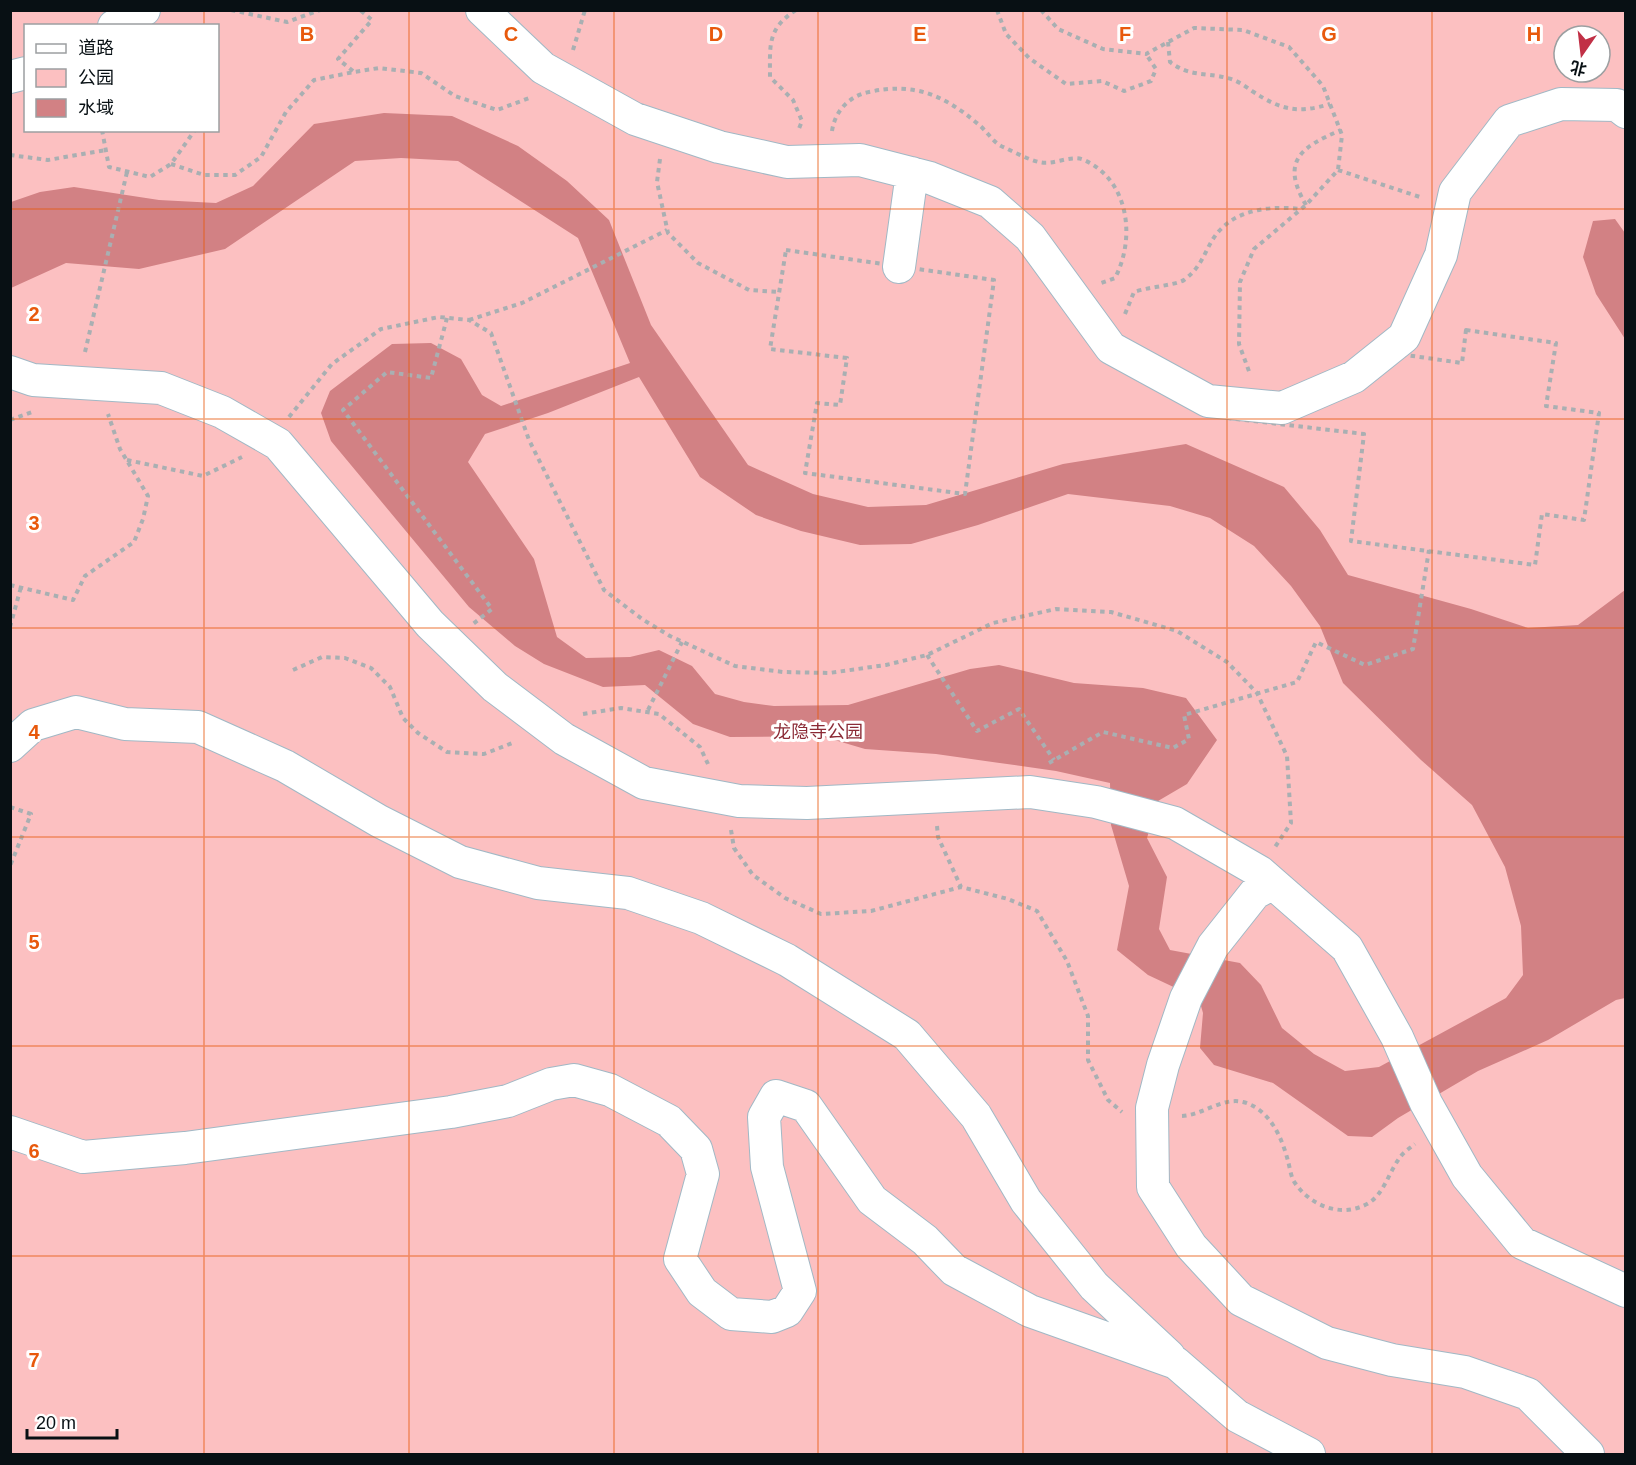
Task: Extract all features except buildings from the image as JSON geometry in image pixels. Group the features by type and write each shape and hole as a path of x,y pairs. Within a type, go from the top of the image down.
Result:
{"street":[{"path":"118,24 144,10"},
{"path":"482,10 543,68 635,119 719,147 787,162 860,160 912,174 990,202 1030,237 1111,348 1208,401 1248,394"},
{"path":"1385,352 1404,337 1441,255 1455,192 1509,121 1561,104 1617,105 1626,112"},
{"path":"899,267 912,174"},
{"path":"10,372 33,380 161,388 222,412 278,444 430,624 495,687 564,739 644,783 725,799 807,803 1030,792 1096,802 1175,823 1266,878 1347,948 1397,1037 1432,1114 1467,1176 1522,1243 1626,1291"},
{"path":"10,747 33,725 76,712 125,724 198,727 285,766 379,822 460,862 538,883 628,893 701,918 787,960 907,1035 976,1116 1026,1201 1094,1286 1176,1363 1237,1416 1309,1455"},
{"path":"1266,878 1213,946 1186,998 1163,1065 1152,1108 1153,1187 1191,1246 1241,1300 1327,1343 1392,1360 1465,1372 1528,1394 1588,1455"},
{"path":"10,1132 83,1157 185,1148 451,1112 508,1101 551,1084 574,1080 610,1090 669,1121 696,1149 703,1174 680,1259 702,1292 731,1314 771,1317 787,1311 800,1291 767,1167 764,1117 776,1096 806,1106 872,1200 925,1240 954,1270 1030,1311 1176,1363"}],"path":[{"path":"231,10 287,22 320,10"},
{"path":"354,72 338,58 372,20 360,10"},
{"path":"171,165 204,175 235,175 261,157 286,112 314,80 354,72 379,68 421,73 455,96 497,110 536,96 560,77 575,45 585,10"},
{"path":"787,162 802,121 794,100 771,77 770,39 782,20 796,10"},
{"path":"997,10 1006,34 1029,58 1066,84 1102,81 1124,91 1137,88 1151,81 1155,69 1146,54"},
{"path":"1041,10 1058,28 1103,49 1146,54 1194,28 1243,30 1289,47 1323,86 1341,130 1338,170 1306,205 1254,249 1240,282 1239,344 1248,394 1262,406 1282,408 1354,376 1385,352 1462,363 1466,330 1556,343 1546,406 1599,413 1584,520 1542,514 1535,565 1352,541 1364,434 1228,418 1248,394"},
{"path":"1168,42 1170,62 1183,72 1229,78 1267,101 1287,109 1307,111 1330,104"},
{"path":"841,161 831,130 839,109 860,94 888,87 927,90 958,108 980,125 997,144 1040,163 1082,158 1108,174 1123,199 1123,263 1115,278 1072,295"},
{"path":"664,128 657,182 667,230 698,263 750,290 779,292"},
{"path":"1306,205 1295,186 1293,170 1301,152 1314,142 1341,130"},
{"path":"102,132 109,167 150,177 171,165 194,132"},
{"path":"10,155 48,160 106,150"},
{"path":"1338,170 1452,207"},
{"path":"92,329 128,172"},
{"path":"1111,348 1134,292 1149,286 1180,283 1199,268 1221,228 1244,214 1281,206 1301,209"},
{"path":"127,460 203,476 235,463 285,422 332,364 381,329 439,317 469,320 522,303 645,239 667,230"},
{"path":"786,250 994,280 965,494 805,473 817,403 840,405 847,358 771,349 779,292 786,250"},
{"path":"447,318 431,378 387,372 343,410 492,609 449,642"},
{"path":"469,320 491,333 513,387 529,440 604,590 642,618 682,642 735,666 783,672 829,673 886,665 927,655 993,623 1056,609 1111,612 1177,632 1227,662 1257,693 1287,756 1291,823 1266,878"},
{"path":"10,585 73,600 85,576 134,542 143,519 148,496 127,460 108,415 105,385"},
{"path":"1248,394 1262,406"},
{"path":"1045,765 1102,732 1173,748 1190,739 1184,715 1297,681 1316,642 1365,665 1413,650 1429,550"},
{"path":"10,627 21,587"},
{"path":"648,710 682,642"},
{"path":"927,655 977,731 1019,709 1054,760"},
{"path":"936,797 938,837 960,887"},
{"path":"725,799 734,848 753,875 785,898 820,914 872,911 960,887 1008,899 1037,911 1067,961 1088,1016 1088,1060 1108,1100 1124,1113 1152,1119 1194,1115 1223,1102 1244,1102 1263,1113 1278,1131 1293,1182 1315,1203 1342,1212 1368,1204 1381,1190 1401,1155 1432,1114"},
{"path":"10,807 31,814 10,866"}],"green space":[{"name":"龙隐寺公园","path":"10,11 1625,11 1625,1454 11,1454"}],"water":[{"path":"384,113 452,116 518,146 567,181 609,220 651,325 748,465 813,494 868,507 926,505 1063,464 1186,444 1284,487 1320,530 1348,575 1471,609 1528,628 1578,625 1625,590 1625,998 1616,1000 1548,1040 1478,1071 1398,1118 1372,1137 1348,1136 1273,1083 1214,1065 1200,1048 1203,1013 1199,999 1148,975 1117,950 1129,886 1111,825 1110,783 1056,771 936,754 865,749 821,736 730,737 693,724 645,685 603,687 544,664 515,646 469,607 331,441 321,413 330,391 392,344 431,343 461,359 482,395 501,406 630,363 578,238 458,161 401,158 355,161 225,249 139,269 66,263 11,288 11,202 40,192 74,187 159,200 216,203 253,186 314,124","holes":["639,377 700,477 756,515 801,531 860,545 911,544 978,525 1068,494 1170,506 1210,518 1254,546 1291,586 1320,626 1343,683 1421,760 1472,805 1505,867 1521,926 1523,975 1506,998 1379,1067 1345,1071 1314,1054 1282,1028 1261,985 1240,963 1170,950 1159,929 1167,877 1147,838 1158,801 1187,784 1217,740 1186,698 1143,688 1074,683 999,665 970,669 848,705 774,706 744,702 715,694 692,666 659,650 630,657 586,658 557,637 534,559 468,462 485,434 548,413"]},
{"path":"1615,219 1625,233 1625,339 1596,294 1583,257 1593,221"}]}
